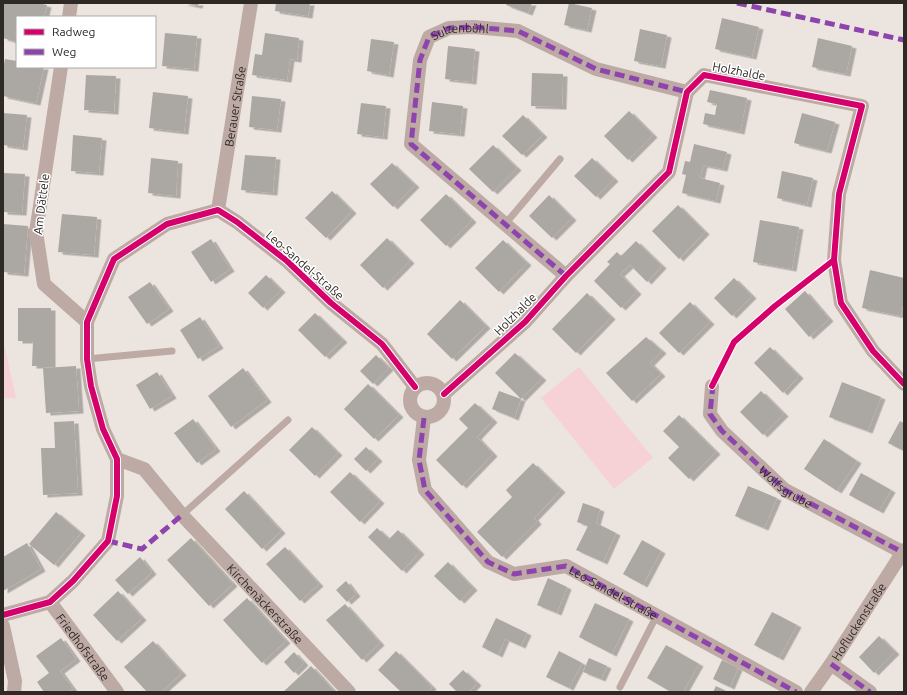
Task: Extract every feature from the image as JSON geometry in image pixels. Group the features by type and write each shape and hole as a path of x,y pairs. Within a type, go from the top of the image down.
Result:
{"street":[{"path":"69,16 71,3"},
{"name":"Berauer Straße","path":"218,210 251,3"},
{"name":"Sulzenbühl","path":"566,276 506,223 411,144 420,60 429,37 449,28 473,27 518,31 596,70 687,92"},
{"name":"Am Dättele","path":"61,68 36,232 44,284 88,322"},
{"name":"Holzhalde","path":"444,394 525,322 566,276 668,172 687,92 704,75 862,106 839,194 834,260 841,303 873,351 904,384"},
{"path":"3,615 50,602 73,581 108,541 117,496 117,459 103,429 91,386 87,359 88,322 114,259 168,224 218,210"},
{"name":"Leo-Sandel-Straße","path":"218,210 237,222 287,261 331,302 382,344 415,387"},
{"path":"422,383 430,383 439,387 444,394 445,403 441,411 436,416 424,418 416,414 410,404 410,396 415,387 422,383"},
{"name":"Wolfsgrube","path":"712,386 710,414 722,431 785,490 903,551"},
{"name":"Leo-Sandel-Straße","path":"424,418 419,460 425,490 488,562 514,574 566,566 796,692"},
{"name":"Kirchenäckerstraße","path":"117,459 144,469 182,515 349,692"},
{"name":"Hofluckenstraße","path":"811,692 831,664 903,551"},
{"name":"Friedhofstraße","path":"50,602 117,692"},
{"path":"3,626 15,681 14,692"},
{"path":"831,664 870,692"}],"lane":[{"path":"506,223 560,159"},
{"path":"87,359 172,351"},
{"path":"182,515 288,420"},
{"path":"620,686 656,615"}],"shaded area":[{"path":"3,339 16,398 3,398"},
{"path":"579,367 653,458 614,489 541,398"}],"building":[{"path":"4,3 38,3 47,5 44,16 16,16 16,42 3,38"},
{"path":"182,3 199,3 198,6"},
{"path":"276,3 310,3 308,16 275,11"},
{"path":"507,3 532,3 528,13 506,5"},
{"path":"569,3 592,8 587,30 564,25"},
{"path":"722,18 759,27 752,57 715,49"},
{"path":"640,29 667,35 661,66 634,61"},
{"path":"165,33 197,36 194,69 162,66"},
{"path":"265,33 299,38 297,60 290,59 287,80 252,75 255,54 262,55"},
{"path":"818,38 852,46 846,74 812,67"},
{"path":"371,39 394,42 389,75 367,71"},
{"path":"448,46 475,49 472,82 445,79"},
{"path":"5,59 16,61 16,68 44,68 36,103 3,96 3,69"},
{"path":"532,73 563,74 562,107 531,106"},
{"path":"86,75 116,76 114,112 84,110"},
{"path":"710,90 747,98 740,132 703,124 705,113 715,115 717,104 707,102"},
{"path":"153,92 188,96 184,132 149,128"},
{"path":"252,96 281,99 277,130 249,127"},
{"path":"432,102 463,106 460,134 429,131"},
{"path":"361,103 386,106 383,137 357,134"},
{"path":"629,111 653,135 628,160 604,136"},
{"path":"3,113 27,115 23,148 3,145"},
{"path":"802,113 835,122 827,151 794,143"},
{"path":"523,115 543,135 522,155 502,136"},
{"path":"73,135 102,138 99,173 71,171"},
{"path":"694,144 727,152 723,169 703,165 700,178 720,183 716,201 682,193 686,175 682,174 685,161 690,162"},
{"path":"493,145 517,168 493,192 469,169"},
{"path":"245,155 276,157 273,193 241,190"},
{"path":"151,158 178,161 176,196 148,193"},
{"path":"592,158 614,179 596,197 574,176"},
{"path":"392,163 415,185 393,207 370,184"},
{"path":"782,171 813,178 807,205 777,198"},
{"path":"3,173 25,174 22,213 3,212"},
{"path":"332,191 352,211 326,238 305,218"},
{"path":"446,194 472,220 446,246 420,220"},
{"path":"549,195 572,218 552,238 529,216"},
{"path":"678,205 705,232 679,259 652,231"},
{"path":"62,214 97,217 94,255 58,252"},
{"path":"760,220 799,227 792,269 753,262"},
{"path":"3,224 28,226 24,274 3,272"},
{"path":"387,238 410,261 383,288 360,265"},
{"path":"211,239 230,269 211,282 191,252"},
{"path":"503,240 527,263 499,292 475,268"},
{"path":"636,241 662,266 647,282 630,265 620,274 637,292 621,308 594,281 610,264 607,262 617,252 621,256"},
{"path":"870,270 904,278 904,300 901,316 862,308"},
{"path":"266,275 281,290 263,308 248,293"},
{"path":"734,278 752,296 732,316 714,298"},
{"path":"150,282 169,309 147,324 128,297"},
{"path":"805,291 829,319 809,337 785,309"},
{"path":"587,293 611,317 576,353 552,329"},
{"path":"460,300 486,326 452,359 427,334"},
{"path":"690,302 710,322 679,353 659,333"},
{"path":"18,308 51,308 51,366 32,366 33,341 18,341"},
{"path":"315,313 343,340 325,357 298,330"},
{"path":"200,317 219,346 198,359 180,330"},
{"path":"646,337 662,351 650,363 661,374 632,401 606,373"},
{"path":"770,347 799,376 783,393 754,363"},
{"path":"515,353 542,378 521,399 495,373"},
{"path":"376,355 389,368 373,384 360,371"},
{"path":"76,366 79,411 46,413 43,368"},
{"path":"243,368 267,400 231,427 208,396"},
{"path":"157,372 172,396 150,409 136,385"},
{"path":"842,382 881,397 868,431 829,417"},
{"path":"368,384 399,415 374,439 344,409"},
{"path":"499,391 521,399 514,418 492,409"},
{"path":"761,391 784,414 763,435 740,412"},
{"path":"475,403 493,420 477,437 493,454 462,486 436,460 468,428 459,419"},
{"path":"679,415 716,452 689,479 668,458 679,447 663,431"},
{"path":"193,419 216,449 197,463 174,433"},
{"path":"74,421 78,493 43,495 41,448 55,448 54,422"},
{"path":"900,421 904,423 904,451 888,443"},
{"path":"312,427 338,453 315,476 289,450"},
{"path":"824,439 857,461 837,491 804,469"},
{"path":"366,447 378,459 366,471 354,459"},
{"path":"533,463 561,490 534,518 537,522 502,557 477,532 512,497 506,490"},
{"path":"350,472 380,501 360,522 330,492"},
{"path":"861,473 891,490 879,511 849,495"},
{"path":"748,486 777,498 764,528 735,516"},
{"path":"244,491 281,531 262,549 225,509"},
{"path":"583,503 600,509 596,523 616,533 603,562 576,550 588,526 577,522"},
{"path":"56,512 81,533 54,565 29,544"},
{"path":"377,528 389,539 398,530 420,552 402,571 368,537"},
{"path":"191,538 233,584 209,606 167,560"},
{"path":"642,540 661,551 643,585 623,574"},
{"path":"27,543 41,569 3,591 3,557"},
{"path":"285,547 319,584 300,601 266,564"},
{"path":"140,557 152,572 128,594 115,580"},
{"path":"448,562 473,588 460,601 434,576"},
{"path":"548,578 567,587 557,613 537,605"},
{"path":"346,581 356,594 347,602 336,590"},
{"path":"118,591 142,618 117,641 93,615"},
{"path":"247,598 286,641 262,663 223,620"},
{"path":"595,603 629,619 612,654 579,637"},
{"path":"345,604 380,643 362,660 326,620"},
{"path":"772,612 797,625 779,658 754,645"},
{"path":"496,618 527,633 521,646 505,639 498,655 482,647"},
{"path":"879,636 895,652 874,673 859,657"},
{"path":"61,638 76,659 60,671 73,689 68,692 44,692 37,682 49,673 36,656"},
{"path":"153,641 182,673 161,692 147,692 124,667"},
{"path":"666,645 699,664 683,692 671,692 647,678"},
{"path":"396,651 432,687 428,692 401,692 378,670"},
{"path":"559,651 582,663 569,688 546,677"},
{"path":"294,652 304,663 294,673 284,662"},
{"path":"589,658 607,666 601,679 583,672"},
{"path":"722,660 738,668 730,687 713,679"},
{"path":"311,666 335,692 283,692"},
{"path":"463,670 477,683 469,692 457,692 449,684"},
{"path":"716,686 728,692 713,692"}],"marked path":[{"path":"737,3 904,40"},
{"path":"566,276 411,144 420,60 429,37 449,28 473,27 518,31 596,69 687,92"},
{"path":"713,384 710,414 722,431 785,490 902,552"},
{"path":"424,418 419,460 425,490 488,562 514,574 566,566 796,692"},
{"path":"108,541 142,549 182,515"},
{"path":"831,664 870,692"}],"cycle path":[{"path":"444,394 525,322 566,276 669,172 687,92 704,75 862,106 839,194 834,260 841,303 873,351 904,384"},
{"path":"3,615 50,602 73,581 108,541 117,496 117,459 103,429 91,386 87,359 87,322 114,259 167,224 218,210 237,222 287,261 331,303 382,344 415,387"},
{"path":"712,386 734,342 775,306 834,260"}]}
